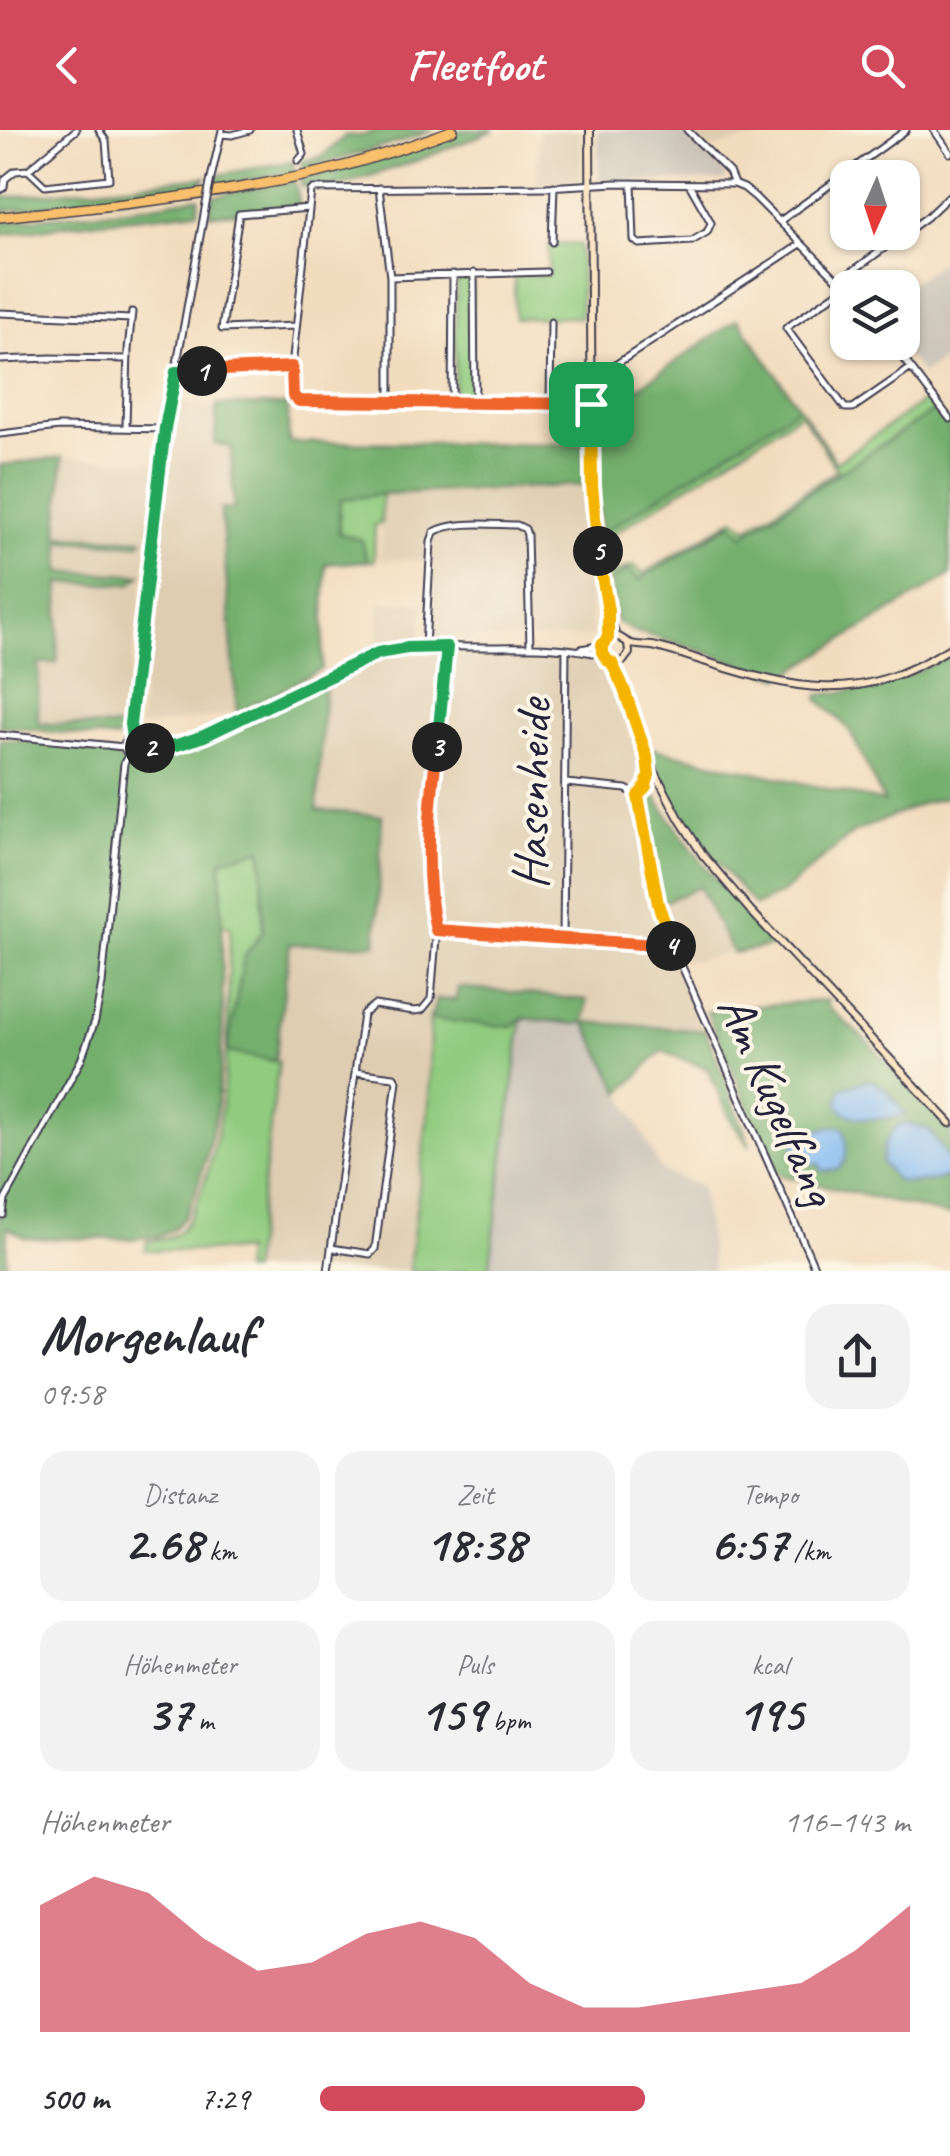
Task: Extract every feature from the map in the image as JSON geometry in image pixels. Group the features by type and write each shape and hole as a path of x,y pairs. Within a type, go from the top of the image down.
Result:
{"highway":[{"path":"0,217 256,185 399,150 453,130"}],"main road":[{"path":"592,132 592,485 608,611 608,640 603,655 612,663 647,757 679,818 715,868 950,1124"},
{"path":"608,640 623,638 628,644 653,646 770,681 817,688 884,679 923,664 950,648"},
{"path":"624,689 628,644"},
{"path":"612,663 653,646"}],"street":[{"path":"0,190 15,170 28,170 76,130"},
{"path":"28,170 45,186 109,178 106,141 100,130"},
{"path":"132,738 130,724 165,428 211,178 222,132 232,135 250,130"},
{"path":"297,130 304,154 298,161"},
{"path":"687,130 730,172 734,184"},
{"path":"780,221 906,130"},
{"path":"934,130 948,150"},
{"path":"632,184 634,240 639,244 692,241 707,232 711,223 689,184"},
{"path":"591,404 299,401 293,396 292,367 311,191 734,184 744,188 780,221 830,272"},
{"path":"552,242 554,186"},
{"path":"379,188 390,277 390,402"},
{"path":"854,270 927,217 950,195"},
{"path":"295,326 222,329 239,214 309,208"},
{"path":"592,377 802,244"},
{"path":"390,277 546,272"},
{"path":"474,273 476,403"},
{"path":"452,403 453,274"},
{"path":"830,299 786,328 845,408 853,408 911,368"},
{"path":"0,313 131,316 126,426"},
{"path":"550,403 551,322"},
{"path":"0,360 128,360"},
{"path":"905,360 950,419"},
{"path":"176,372 292,367"},
{"path":"0,434 59,427 165,428"},
{"path":"425,647 430,542 434,532 444,526 517,525 527,535 530,647"},
{"path":"578,650 608,640"},
{"path":"328,1271 365,1010 374,1006 422,1010 428,1005 432,988 436,930 430,873 431,824 447,647"},
{"path":"0,734 136,754 142,748 191,741 389,650 530,647 603,655"},
{"name":"Hasenheide","path":"563,939 566,649"},
{"path":"2,1215 8,1195 81,1060 95,1021 126,741 140,741 142,748"},
{"path":"566,783 626,789 638,796 649,775 647,757"},
{"name":"Am Kugelfang","path":"638,796 658,904 673,946 816,1271"},
{"path":"436,930 673,946"},
{"path":"331,1248 370,1254 376,1249 397,1081 394,1077 356,1072"}],"shaded area":[{"path":"539,130 580,130 581,183 537,185"},
{"path":"598,130 682,130 726,172 725,181 599,180"},
{"path":"688,130 782,130 709,150"},
{"path":"950,256 950,355 922,374 910,360 920,360 920,276"},
{"path":"173,404 217,405 215,444 231,445 234,510 221,510 237,713 139,727 168,429"},
{"path":"63,457 156,462 123,728 38,723 39,662 56,663"},
{"path":"584,485 592,637 430,640 433,560 380,560 382,494"},
{"path":"380,602 423,603 420,639 378,645"},
{"path":"593,654 609,669 645,772 635,798 655,906 669,950 706,1031 585,1021 587,999 456,1000 430,1019 429,1104 409,1271 251,1271 279,1063 275,1061 290,943 375,944 317,811 325,684 397,655"},
{"path":"699,887 733,953 684,962 661,903"},
{"path":"522,1018 576,1024 585,1021 662,1172 701,1186 713,1271 489,1271"}],"green space":[{"path":"379,130 434,130 303,169 301,162 323,156 346,135 361,136"},
{"path":"462,130 494,130 339,186 302,187 301,180 401,153"},
{"path":"293,161 294,172 215,186 217,175"},
{"path":"206,177 200,187 0,211 0,198"},
{"path":"295,181 300,206 209,215 213,196"},
{"path":"199,197 198,211 0,235 0,222 129,209"},
{"path":"580,244 581,317 515,318 514,275 548,275 549,245"},
{"path":"457,278 472,278 470,401 454,401"},
{"path":"738,319 799,407 601,534 595,417"},
{"path":"927,399 935,410 743,535 731,523 639,581 629,570 609,582 601,534 799,407 836,462","holes":["801,413 837,470 747,528 735,518 643,574 634,565 611,575 605,539"]},
{"path":"217,405 288,405 289,442 583,444 584,485 382,494 340,500 339,533 362,540 367,561 326,564 322,669 237,713 221,509 234,509 231,446 215,444"},
{"path":"935,410 950,429 950,575 781,678 633,631 617,622 609,582 629,569 639,580 732,523 743,535"},
{"path":"63,457 58,536 143,539 139,544 60,541 61,572 141,575 130,584 60,583 57,663 39,663 38,723 123,728 121,737 115,739 0,726 0,465"},
{"path":"382,494 381,524 375,525 374,561 367,561 361,540 338,533 339,500"},
{"path":"950,654 950,796 854,832 781,894 755,906 680,812 650,748 884,802 849,729 818,699 819,695 887,682"},
{"path":"325,684 317,810 382,816 376,944 290,944 275,1061 227,1052 244,957 263,931 262,849 221,860 223,1010 216,1115 195,1194 184,1218 174,1229 159,1236 130,1239 26,1238 7,1227 6,1271 0,1271 0,739 75,746 116,755 122,763 208,744"},
{"path":"651,787 692,850 772,946 733,953 699,887 661,903 642,797"},
{"path":"262,848 263,931 244,957 228,1052 279,1062 251,1271 243,1271 244,1251 145,1250 147,1241 170,1237 184,1227 209,1168 226,1065 230,926 222,926 221,860"},
{"path":"458,987 587,1000 585,1022 522,1018 512,1027 430,1019 437,999 456,1000"},
{"path":"828,1000 828,1007 869,1043 950,1131 950,1165 929,1130 909,1124 910,1183 945,1178 950,1173 950,1216 777,1172 707,1012"},
{"path":"522,1018 489,1271 409,1271 429,1104 430,1019 512,1027"},
{"path":"585,1022 706,1031 750,1146 732,1122 708,1069 662,1051 621,1093"}],"water":[{"path":"867,1080 885,1089 906,1116 862,1118 839,1107 843,1088"},
{"path":"898,1125 929,1130 949,1160 950,1173 932,1180 898,1181 882,1163 891,1134"},
{"path":"843,1128 845,1137 846,1155 839,1168 822,1171 820,1164 795,1157 793,1150 799,1134"}],"route":[{"path":"292,367 293,396 299,401 591,404 592,485 608,611 608,638 602,652 624,689 647,757 649,775 638,796 658,904 673,946 436,930 430,873 431,824 447,647 378,653 191,741 142,748 138,739 132,738 138,646 165,428 176,372 292,367"}]}
